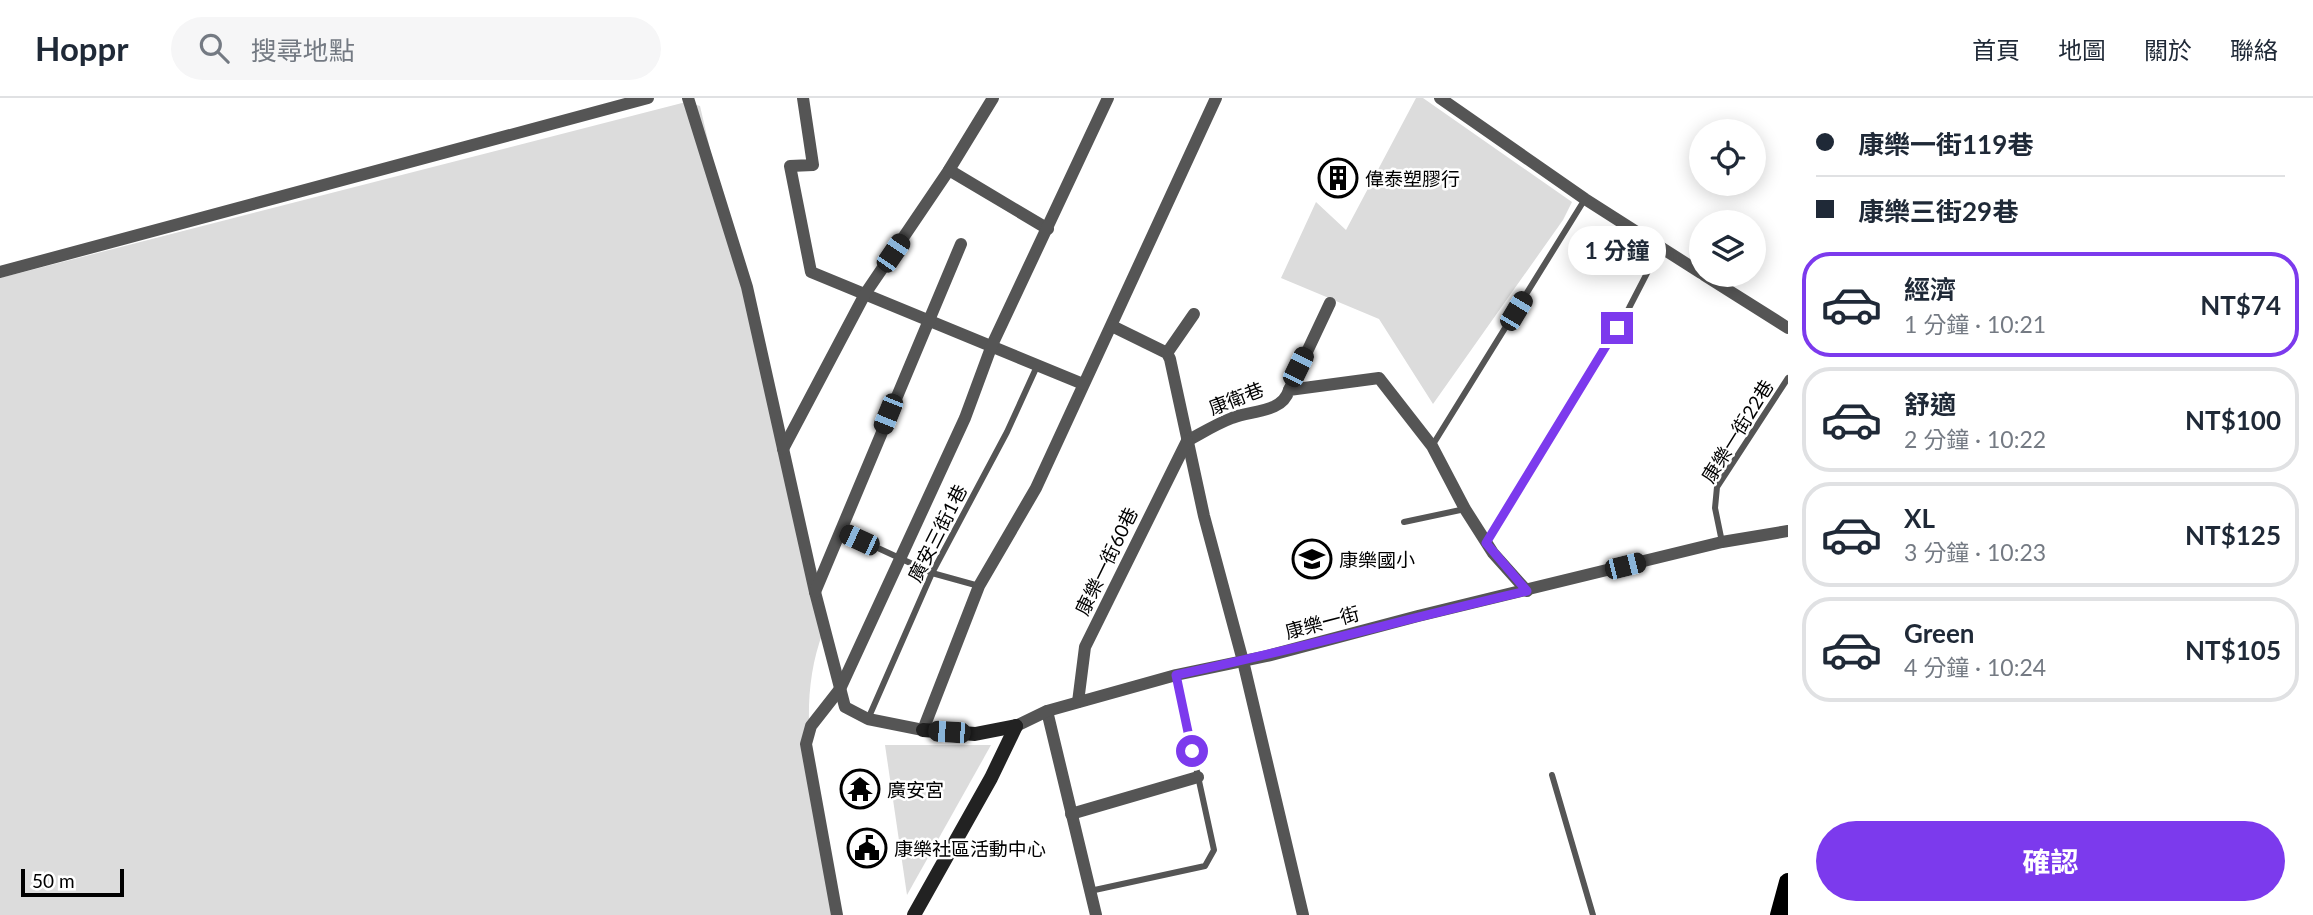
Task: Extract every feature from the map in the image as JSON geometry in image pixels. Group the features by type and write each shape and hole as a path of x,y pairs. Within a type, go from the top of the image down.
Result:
{"main road":[{"path":"1779,915 1788,882"}],"street":[{"path":"0,272 648,98"},
{"path":"688,98 747,287 815,592 840,690 845,707 868,719"},
{"path":"803,98 813,165 790,166 811,272 1083,384"},
{"path":"783,449 865,294 949,170 993,98"},
{"path":"837,915 806,744 811,726 840,690 898,558 965,418 992,345 1108,98"},
{"path":"923,730 979,586 1036,488 1216,98"},
{"path":"1440,98 1585,199 1689,266"},
{"path":"949,170 1048,229"},
{"path":"815,592 961,244"},
{"path":"1723,287 1788,328"},
{"path":"1289,390 1330,303"},
{"path":"1167,353 1194,314"},
{"path":"1112,326 1167,353 1181,397 1187,441 1303,915"},
{"name":"康衛巷","path":"1187,441 1239,415 1263,412 1287,396 1289,390 1379,378 1432,446"},
{"name":"康樂一街60巷","path":"1077,702 1085,647 1187,441"},
{"path":"1432,446 1486,543 1527,591"},
{"name":"康樂一街","path":"868,719 923,730 975,734 1016,726 1047,711 1176,675 1243,661 1723,542 1788,531"},
{"path":"1047,711 1096,915"},
{"path":"914,915 992,778 1016,726"},
{"path":"1071,814 1198,777"}],"lane":[{"path":"1432,446 1585,199"},
{"path":"1486,543 1629,307 1660,248"},
{"name":"廣安三街1巷","path":"868,719 932,573 1007,432 1038,364"},
{"name":"康樂一街22巷","path":"1723,542 1715,508 1717,487 1788,378"},
{"path":"1404,522 1465,509"},
{"path":"840,531 932,573 979,586"},
{"path":"1090,891 1205,866 1214,850 1176,675"},
{"path":"1552,775 1593,915"}],"shaded area":[{"path":"1416,98 1423,98 1572,202 1563,220 1433,404 1379,319 1281,278 1316,202 1346,230"},
{"path":"686,102 700,106 823,632 813,666 809,701 810,737 813,773 842,915 0,915 0,278"},
{"path":"885,745 991,745 907,895"}],"place":[{"name":"偉泰塑膠行","path":"1338,178"},
{"name":"康樂國小","path":"1312,559"},
{"name":"廣安宮","path":"860,789"},
{"name":"康樂社區活動中心","path":"867,848"}],"route":[{"path":"1192,751 1176,675 1267,656 1418,616 1527,591 1486,543 1617,328"}]}
